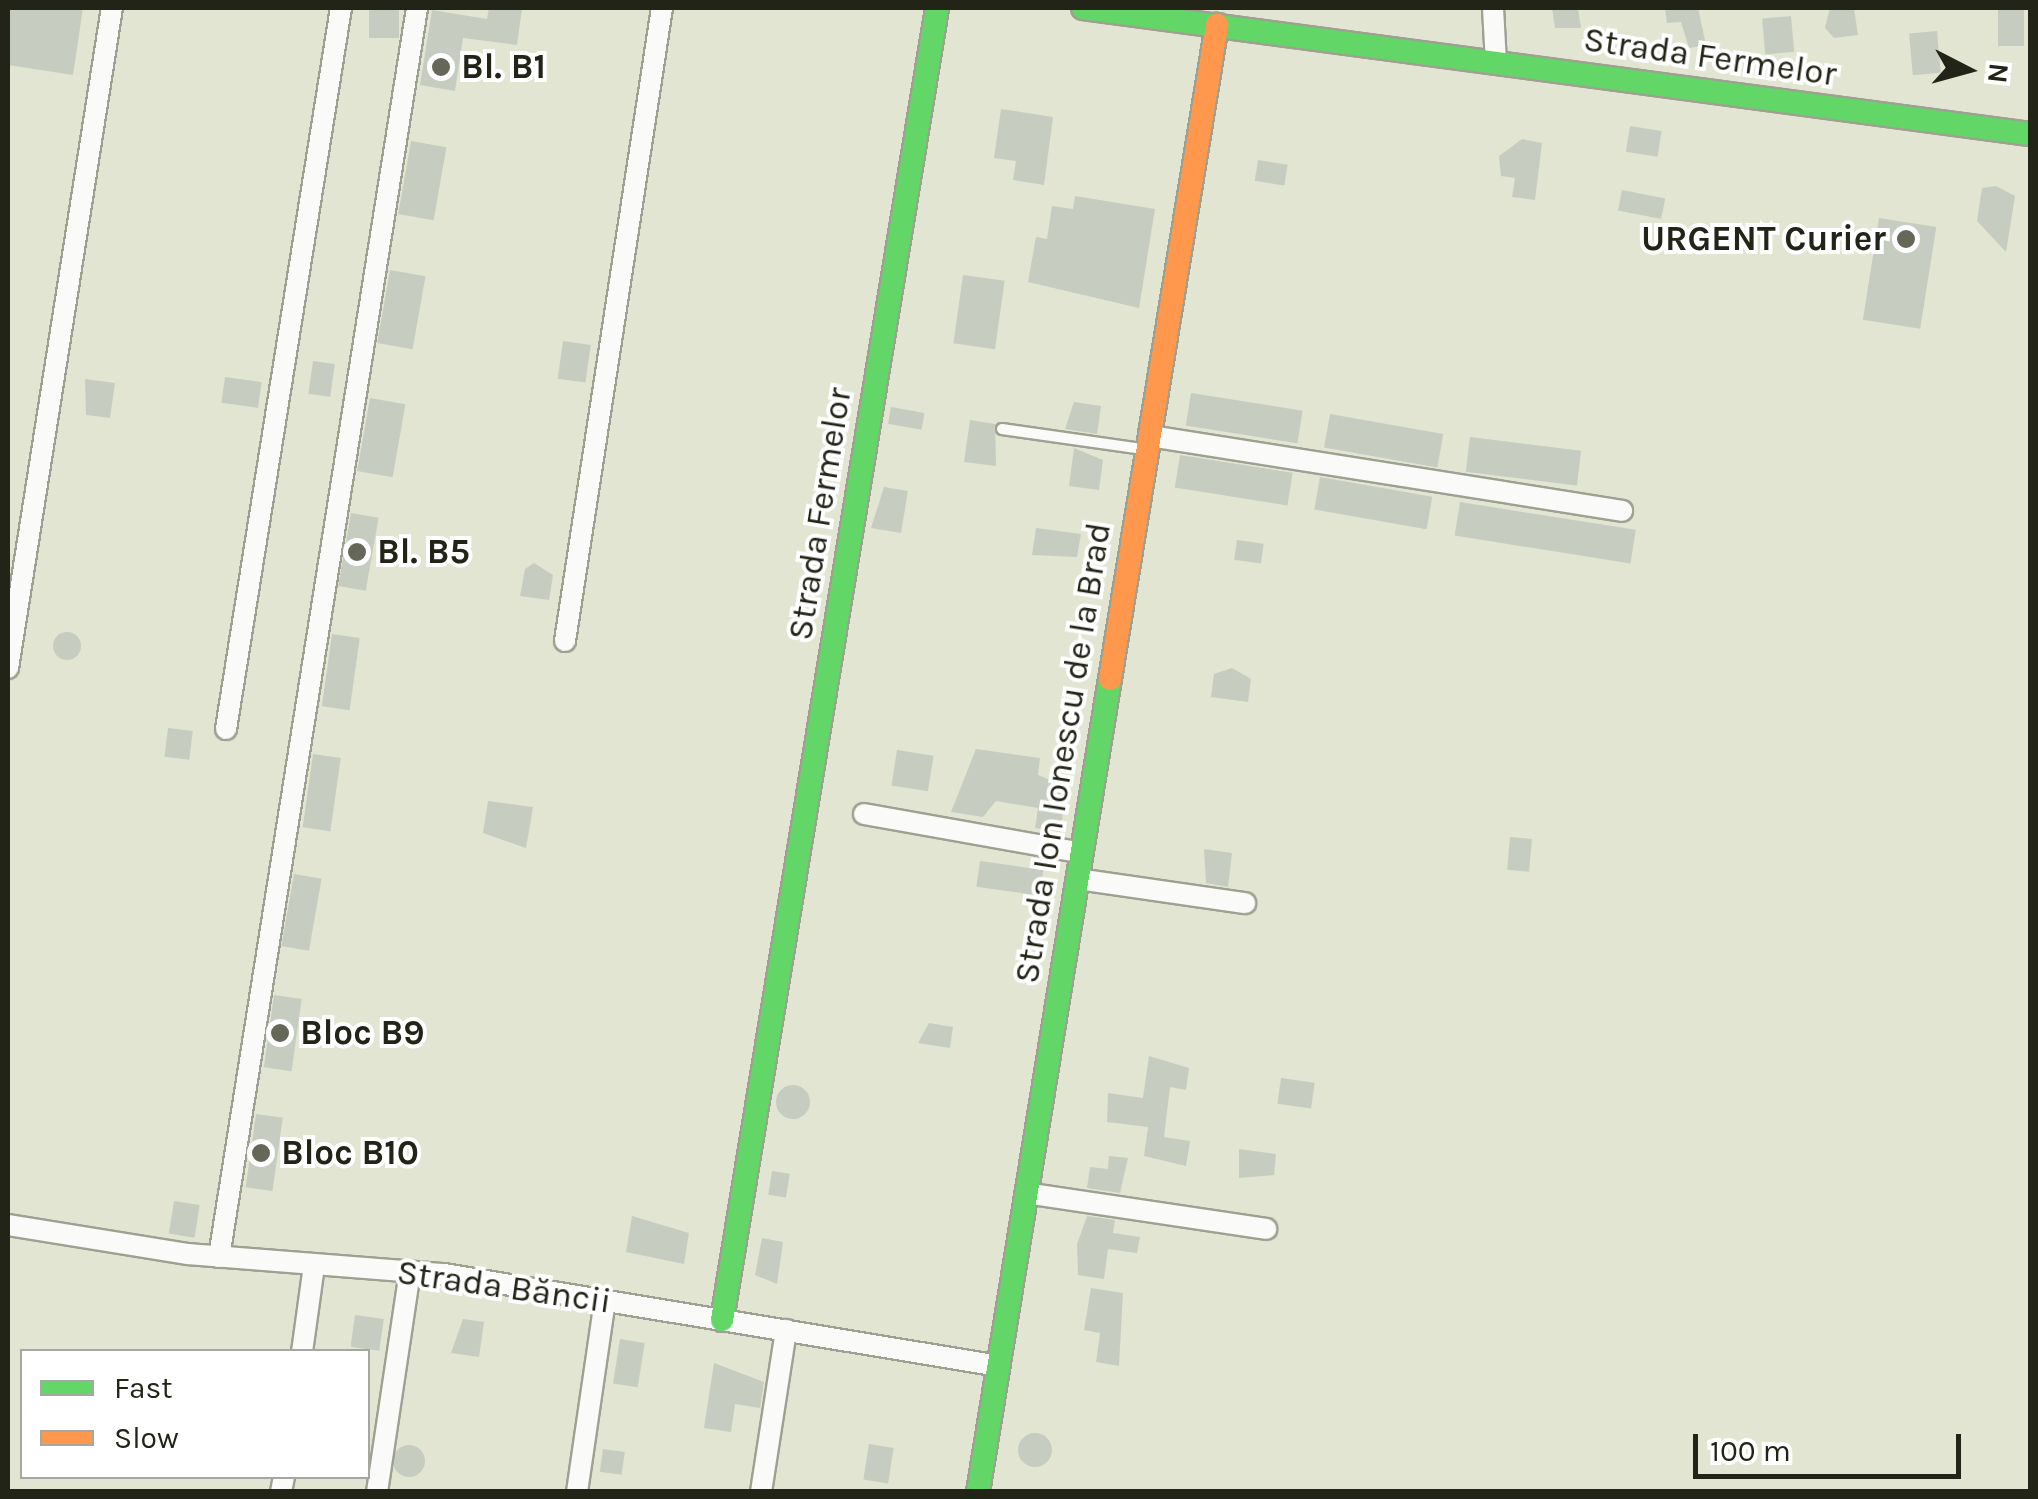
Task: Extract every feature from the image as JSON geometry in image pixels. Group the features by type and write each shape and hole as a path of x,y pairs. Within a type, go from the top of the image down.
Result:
{"street":[{"path":"8,668 112,8"},
{"path":"226,729 341,8"},
{"path":"218,1257 417,8"},
{"path":"565,642 662,8"},
{"name":"Strada Fermelor","path":"722,1320 938,8"},
{"name":"Strada Fermelor","path":"1083,8 2030,134"},
{"path":"1494,8 1496,63"},
{"name":"Strada Ion Ionescu de la Brad","path":"978,1492 1217,25"},
{"path":"1149,443 1622,512"},
{"path":"864,814 1082,853"},
{"path":"1078,878 1246,903"},
{"path":"1026,1193 1266,1229"},
{"name":"Strada Băncii","path":"8,1224 218,1257 410,1270 998,1366"},
{"path":"302,1349 314,1265"},
{"path":"377,1492 410,1270"},
{"path":"577,1492 604,1300"},
{"path":"761,1492 786,1330"}],"lane":[{"path":"1002,429 1149,443"}],"building":[{"path":"8,8 83,8 73,75 8,65"},
{"path":"369,8 399,8 399,38 369,38"},
{"name":"Bl. B1","path":"489,8 522,9 517,45 463,38 455,91 420,85 432,10 487,19"},
{"path":"1552,8 1578,8 1581,28 1555,28"},
{"path":"1665,8 1698,8 1706,45 1689,48 1681,22 1667,23"},
{"path":"1830,8 1854,8 1858,35 1834,38 1825,28"},
{"path":"1998,8 2024,8 2024,46 1998,46"},
{"path":"1791,16 1794,52 1765,54 1762,19"},
{"path":"1937,31 1941,73 1913,75 1909,33"},
{"path":"1001,109 1053,117 1044,185 1013,180 1016,161 994,158"},
{"path":"1630,126 1662,131 1658,157 1626,152"},
{"path":"1522,139 1542,143 1535,200 1512,197 1515,178 1501,176 1499,156"},
{"path":"411,141 446,147 434,220 398,214"},
{"path":"1258,160 1288,165 1284,185 1255,181"},
{"path":"1996,186 2015,196 2006,252 1977,221 1982,188"},
{"path":"1622,190 1665,198 1661,219 1618,211"},
{"path":"1075,196 1155,209 1139,308 1028,282 1036,237 1047,239 1052,206 1073,209"},
{"path":"1879,218 1936,227 1920,329 1863,320"},
{"path":"390,270 425,276 413,349 377,343"},
{"path":"963,275 1005,281 995,349 953,343"},
{"path":"563,341 591,345 585,383 558,379"},
{"path":"313,361 335,364 330,397 308,394"},
{"path":"225,377 262,382 258,408 221,403"},
{"path":"85,379 115,383 110,418 86,415"},
{"path":"1191,393 1303,411 1297,443 1186,426"},
{"path":"370,398 405,404 393,477 357,471"},
{"path":"1074,402 1101,406 1097,434 1065,429"},
{"path":"891,407 924,413 922,430 888,424"},
{"path":"1330,414 1443,434 1437,467 1324,447"},
{"path":"970,420 995,424 996,466 964,462"},
{"path":"1470,437 1581,451 1577,485 1466,472"},
{"path":"1074,448 1103,460 1099,490 1069,486"},
{"path":"1180,455 1293,473 1287,505 1175,488"},
{"path":"1320,477 1432,497 1427,529 1314,509"},
{"path":"884,487 908,491 901,533 871,528"},
{"path":"1460,502 1636,530 1630,563 1455,536"},
{"name":"Bl. B5","path":"351,513 379,518 366,591 338,586"},
{"path":"1036,528 1081,534 1077,557 1032,555"},
{"path":"1237,540 1264,544 1261,564 1234,560"},
{"path":"534,563 553,575 549,600 520,596 525,569"},
{"path":"67,632 77,636 81,646 77,656 67,660 57,656 53,646 57,636"},
{"path":"332,634 360,638 350,710 322,706"},
{"path":"1232,668 1251,679 1248,702 1211,697 1214,674"},
{"path":"168,728 193,731 189,760 164,757"},
{"path":"976,749 1040,758 1038,775 1067,787 1060,832 1035,828 1038,808 996,801 983,817 951,812"},
{"path":"897,750 934,756 928,791 891,786"},
{"path":"313,754 341,758 330,831 303,827"},
{"path":"488,801 533,807 526,848 483,833"},
{"path":"1510,837 1532,839 1529,872 1507,870"},
{"path":"1204,849 1232,853 1228,887 1206,883"},
{"path":"980,861 1043,870 1040,896 976,887"},
{"path":"294,874 322,879 309,951 281,946"},
{"name":"Bloc B9","path":"274,995 302,999 292,1071 264,1067"},
{"path":"929,1023 953,1027 950,1048 918,1043"},
{"path":"1149,1056 1189,1068 1186,1090 1170,1087 1164,1137 1190,1141 1186,1166 1144,1156 1148,1127 1107,1122 1108,1093 1143,1098"},
{"path":"1281,1078 1315,1083 1311,1108 1277,1104"},
{"path":"793,1085 805,1090 810,1102 805,1114 793,1119 781,1114 776,1102 781,1090"},
{"name":"Bloc B10","path":"256,1114 283,1118 272,1191 246,1187"},
{"path":"1239,1149 1276,1154 1274,1175 1239,1178"},
{"path":"1109,1156 1128,1158 1120,1193 1087,1188 1090,1167 1108,1169"},
{"path":"772,1171 790,1174 786,1198 768,1195"},
{"path":"174,1201 200,1205 195,1238 169,1234"},
{"path":"632,1216 689,1233 684,1264 626,1252"},
{"path":"1087,1216 1115,1220 1113,1233 1140,1237 1137,1253 1108,1249 1104,1279 1078,1275 1077,1244"},
{"path":"762,1238 783,1242 777,1284 755,1275"},
{"path":"1091,1288 1123,1293 1119,1366 1096,1362 1100,1333 1084,1330"},
{"path":"355,1315 384,1319 379,1351 351,1347"},
{"path":"463,1319 484,1322 479,1357 451,1353"},
{"path":"620,1339 645,1343 638,1387 613,1383"},
{"path":"714,1363 764,1382 760,1408 735,1404 731,1432 704,1428"},
{"path":"1035,1433 1047,1438 1052,1450 1047,1462 1035,1467 1023,1462 1018,1450 1023,1438"},
{"path":"869,1444 894,1448 888,1483 863,1480"},
{"path":"409,1445 420,1450 425,1461 420,1472 409,1477 398,1472 393,1461 398,1450"},
{"path":"603,1449 625,1452 622,1475 600,1472"}],"traffic: fast":[{"path":"722,1320 937,8"},
{"path":"1083,8 2030,134"},
{"path":"978,1492 1110,679"}],"traffic: slow":[{"path":"1110,679 1217,25"}],"place":[{"name":"Bl. B1","path":"441,67"},
{"name":"URGENT Curier","path":"1906,239"},
{"name":"Bl. B5","path":"357,552"},
{"name":"Bloc B9","path":"280,1033"},
{"name":"Bloc B10","path":"261,1153"}]}
